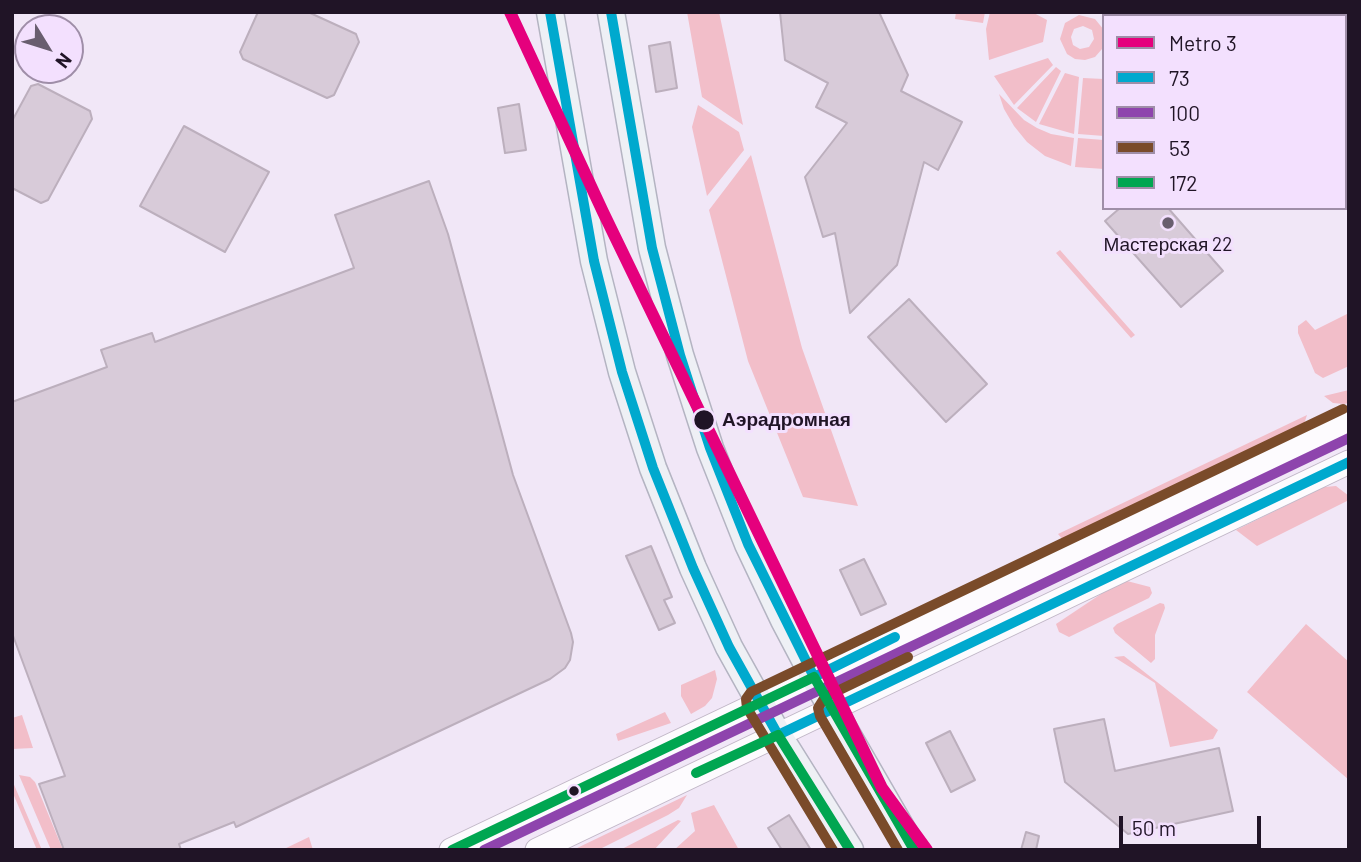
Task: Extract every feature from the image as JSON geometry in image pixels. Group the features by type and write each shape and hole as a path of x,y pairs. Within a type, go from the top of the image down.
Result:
{"main road":[{"path":"550,12 594,261 622,372 653,468 693,568 729,647 778,734 850,850"},
{"path":"611,12 652,248 680,355 710,448 748,544 814,677 914,850"},
{"path":"451,850 1349,422"},
{"path":"537,850 1349,461"}],"shaded area":[{"path":"687,12 719,12 743,125 702,97"},
{"path":"956,12 985,12 983,23 955,19"},
{"path":"990,12 1032,12 1047,20 1043,42 989,60 986,29"},
{"path":"1079,15 1095,19 1102,28 1102,49 1095,57 1085,60 1075,59 1067,54 1060,39 1065,23","holes":["1083,26 1092,30 1094,39 1089,47 1080,49 1073,45 1071,37 1074,29"]},
{"path":"1048,58 1053,65 1014,105 994,76"},
{"path":"1056,67 1061,71 1036,122 1017,108"},
{"path":"1065,73 1079,77 1074,134 1039,124"},
{"path":"1083,78 1102,79 1102,136 1078,134"},
{"path":"999,94 1024,120 1037,128 1051,134 1074,138 1071,166 1045,156 1027,142 1004,109"},
{"path":"698,105 739,132 744,150 707,196 692,127"},
{"path":"1078,138 1102,140 1102,169 1075,167"},
{"path":"751,155 802,348 858,506 803,497 748,361 709,210"},
{"path":"1060,250 1135,335 1131,338 1056,253"},
{"path":"1349,313 1349,366 1323,378 1315,373 1298,333 1298,326 1306,320 1315,330"},
{"path":"1349,390 1349,403 1333,403 1324,396"},
{"path":"1307,415 1304,424 1290,437 1069,543 1058,534"},
{"path":"1336,486 1349,496 1349,500 1257,546 1236,530 1324,487"},
{"path":"1127,581 1150,587 1152,593 1149,598 1069,637 1059,632 1056,624 1104,592"},
{"path":"1160,603 1164,604 1165,608 1155,635 1155,659 1151,663 1115,633 1113,628"},
{"path":"1306,624 1349,662 1349,780 1247,692"},
{"path":"1124,656 1218,730 1213,739 1170,747 1155,683 1114,657"},
{"path":"715,670 717,679 712,698 705,706 691,714 681,696 681,685"},
{"path":"665,712 671,723 618,741 616,734"},
{"path":"22,715 33,748 12,749 12,718"},
{"path":"19,775 30,777 35,782 63,850 51,850"},
{"path":"12,780 42,850 37,850 12,791"},
{"path":"687,795 679,808 668,815 598,850 573,850"},
{"path":"714,805 739,850 674,850 695,831 691,813"},
{"path":"561,808 521,837 494,850 464,850"},
{"path":"678,820 681,821 654,850 620,850"},
{"path":"309,837 313,850 282,850"}],"building":[{"path":"258,12 308,12 356,34 359,42 334,95 327,98 243,59 240,52"},
{"path":"780,12 879,12 908,75 901,91 962,122 938,170 924,162 897,265 850,313 835,233 823,237 805,177 847,123 816,107 828,83 785,60"},
{"path":"670,42 677,88 656,92 649,46"},
{"path":"38,84 90,111 92,119 48,200 41,203 12,188 12,121 31,86"},
{"path":"519,104 526,150 505,153 498,108"},
{"path":"184,126 269,172 225,252 140,206"},
{"path":"429,181 448,234 513,475 571,633 573,642 570,660 565,668 550,679 236,827 234,822 179,844 181,850 64,850 39,784 65,776 12,633 12,402 107,367 101,350 152,333 155,342 354,268 335,215"},
{"path":"1118,210 1170,210 1223,271 1181,307 1105,221"},
{"path":"909,299 987,384 946,422 868,337"},
{"path":"651,546 672,597 664,600 675,623 659,630 626,556"},
{"path":"864,559 886,604 861,615 840,570"},
{"path":"1104,719 1115,771 1219,748 1233,811 1128,834 1065,782 1054,729"},
{"path":"950,731 975,780 951,792 926,743"},
{"path":"789,815 811,850 782,850 768,828"},
{"path":"1026,832 1039,836 1036,850 1021,850"}],"metro line":[{"name":"3","path":"510,12 603,212 882,788 927,850"}],"transit line":[{"name":"73","path":"550,12 594,261 622,372 653,468 693,568 729,647 778,735 1349,462"},
{"name":"73","path":"611,12 652,248 680,355 710,448 748,544 814,677 895,637"},
{"name":"53","path":"833,850 747,708 746,699 751,692 1343,409"},
{"name":"100","path":"484,850 1349,438"},
{"name":"53","path":"898,850 820,716 818,708 825,697 908,657"},
{"name":"172","path":"452,850 814,677 914,850"},
{"name":"172","path":"696,773 778,735 850,850"}],"place":[{"name":"Мастерская 22","path":"1168,223"},
{"name":"Аэрадромная","path":"704,420"}]}
